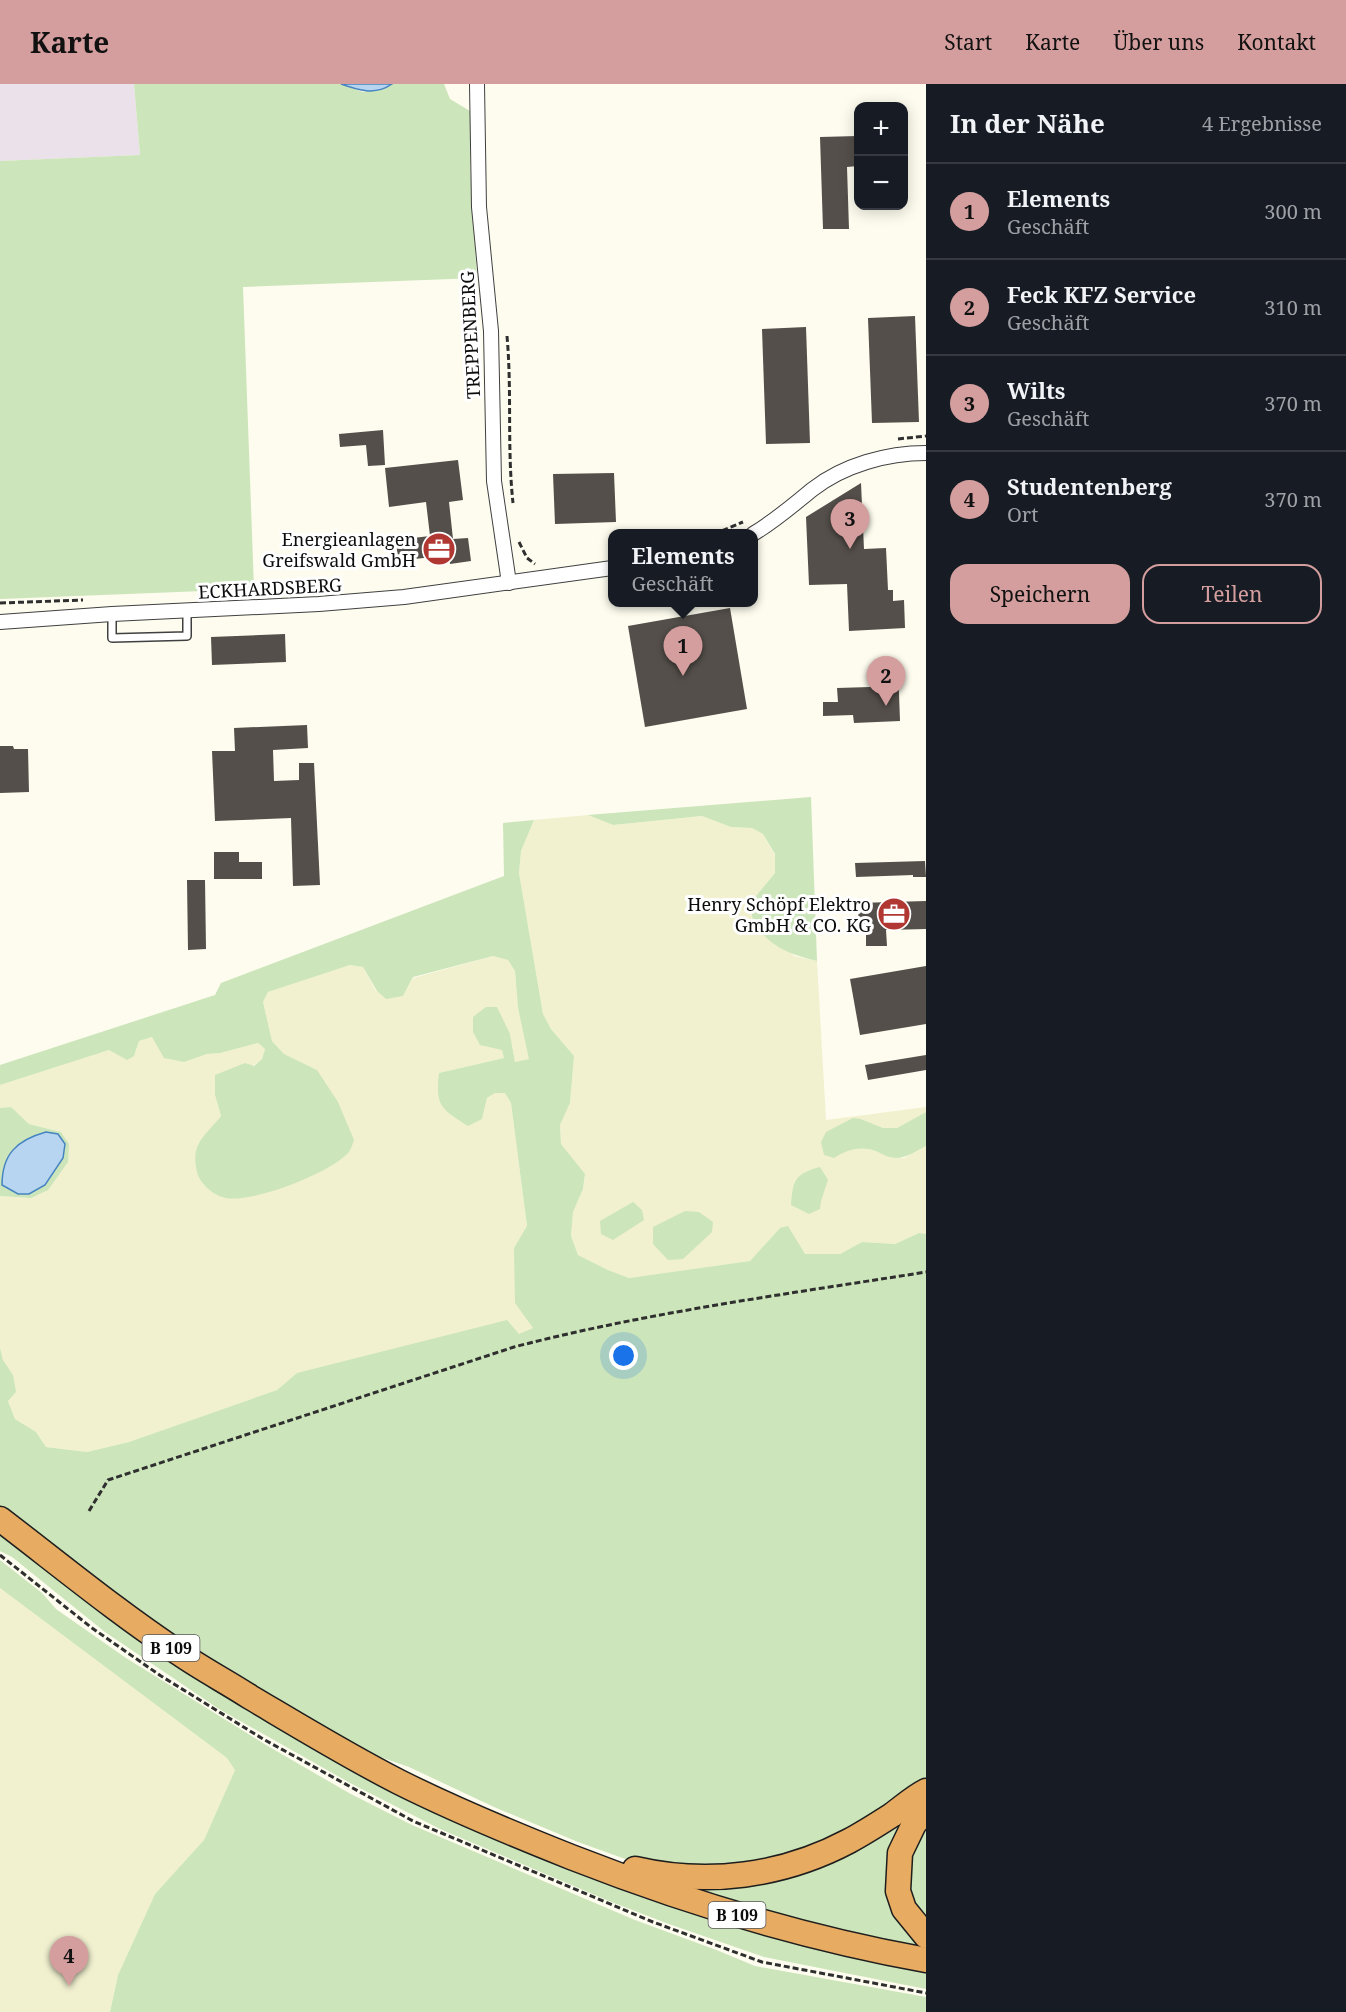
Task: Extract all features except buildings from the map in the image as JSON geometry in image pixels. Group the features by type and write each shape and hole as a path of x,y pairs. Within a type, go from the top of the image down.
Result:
{"highway":[{"name":"B 109","path":"0,1519 178,1653 328,1744 400,1783 522,1838 637,1882 720,1910 807,1934 926,1960"},
{"path":"553,1850 641,1870 682,1876 711,1877 751,1874 793,1865 822,1854 881,1822 926,1791"},
{"path":"926,1810 914,1824 900,1853 898,1891 904,1909 926,1936"}],"street":[{"name":"TREPPENBERG","path":"477,84 478,207 491,332 495,481 508,576"},
{"path":"758,531 780,517 814,488 831,477 862,463 890,456 926,453"},
{"name":"ECKHARDSBERG","path":"0,622 404,597 508,576 608,568"}],"lane":[{"path":"112,614 112,639 187,636 187,610"}],"path":[{"path":"508,576 544,563"},
{"path":"0,603 93,600"},
{"path":"89,1511 108,1480 514,1347 573,1332 926,1272"}],"shaded area":[{"path":"0,84 134,84 140,155 0,161"}],"green space":[{"path":"134,84 341,84 363,92 392,84 444,84 450,99 470,111 470,167 477,278 243,287 254,589 0,599 0,161 140,155"},
{"path":"811,797 817,961 798,956 773,943 759,930 753,919 751,902 775,873 775,854 763,834 752,828 731,827 702,816 613,825 588,815"},
{"path":"588,815 613,825 702,816 731,827 752,828 763,834 775,855 775,873 751,902 794,956 817,961 826,1120 926,1107 926,1112 897,1128 883,1128 861,1119 834,1157 846,1151 861,1148 892,1158 904,1158 926,1146 926,1234 919,1233 895,1244 862,1242 840,1254 805,1254 780,1228 750,1261 629,1278 578,1255 571,1236 573,1212 583,1189 585,1175 561,1144 560,1125 570,1103 574,1056 551,1029 543,1014 519,873 521,851 534,820"},
{"path":"534,820 521,851 519,873 543,1014 551,1029 574,1056 570,1103 560,1125 561,1144 585,1174 583,1189 573,1212 571,1236 578,1255 629,1278 750,1261 780,1228 788,1226 805,1254 840,1254 862,1242 895,1244 919,1233 926,1234 926,1784 878,1817 775,1865 642,1865 578,1842 494,1807 409,1767 360,1750 171,1636 0,1508 0,1348 3,1360 13,1375 16,1392 8,1401 15,1419 36,1432 46,1447 87,1452 129,1442 277,1390 297,1373 507,1320 519,1334 533,1328 515,1303 514,1248 527,1226 511,1103 505,1093 495,1093 487,1098 482,1119 468,1126 446,1111 438,1093 439,1073 504,1058 502,1050 480,1045 473,1032 473,1017 486,1007 497,1007 510,1034 515,1062 529,1059 518,1008 515,971 508,960 493,956 413,977 403,996 386,999 377,991 363,967 350,965 268,992 263,1002 272,1041 284,1054 317,1070 338,1102 354,1140 349,1152 326,1169 291,1185 254,1196 226,1198 212,1192 199,1176 195,1158 200,1141 221,1116 215,1095 215,1075 245,1063 254,1066 262,1059 265,1049 258,1043 207,1054 184,1062 164,1058 152,1037 139,1041 134,1056 127,1060 109,1050 0,1085 0,1065 215,995 221,983 504,876 503,823"},
{"path":"493,956 508,960 515,971 518,1008 530,1059 515,1062 510,1034 502,1050 504,1058 439,1073 482,1119 487,1098 495,1093 505,1093 511,1103 527,1227 514,1248 533,1328 519,1335 297,1373 277,1390 129,1442 87,1452 46,1447 36,1432 15,1419 8,1401 13,1375 3,1360 0,1348 0,1196 31,1198 61,1132 29,1124 11,1107 0,1108 0,1085 109,1050 134,1056 139,1041 152,1037 184,1062 207,1054 258,1043 265,1049 262,1059 215,1095 221,1116 197,1146 317,1070 284,1054 272,1041 263,1002 268,992 350,965 363,967 376,991 403,996 413,978"},
{"path":"11,1107 29,1124 61,1132 69,1144 68,1162 48,1190 31,1198 0,1196 0,1108"},
{"path":"926,1112 926,1146 908,1156 894,1158 861,1148 850,1150 834,1158 824,1155 821,1142 826,1132 853,1118 883,1128 897,1128"},
{"path":"820,1167 828,1180 820,1209 809,1214 791,1205 794,1183 800,1175"},
{"path":"633,1202 642,1210 644,1220 613,1240 601,1234 600,1221"},
{"path":"685,1211 699,1212 713,1222 712,1232 683,1259 668,1260 653,1244 653,1227"},
{"path":"0,1530 440,1810 926,1968 926,1989 764,1957 609,1901 440,1829 350,1783 219,1709 105,1632 12,1557 0,1551"},
{"path":"0,1560 42,1593 56,1609 126,1658 266,1745 349,1793 412,1825 635,1920 755,1966 926,1997 926,2012 110,2012 118,1975 155,1894 204,1840 235,1770 227,1758 0,1588"},
{"path":"0,1588 227,1758 235,1770 204,1840 155,1894 118,1975 110,2012 0,2012"},
{"path":"925,1798 894,1856 926,1942 919,1951 691,1892 702,1884 718,1884"},
{"path":"926,1818 926,1927 906,1894 912,1839"}],"water":[{"path":"341,84 392,84 373,91 360,90"},
{"path":"46,1132 58,1134 65,1144 63,1158 45,1185 29,1194 18,1194 2,1185 5,1165 13,1150 27,1139"}],"place":[{"name":"Energieanlagen Greifswald GmbH","path":"439,549"},
{"name":"Wilts","path":"850,549"},
{"name":"Elements","path":"683,676"},
{"name":"Feck KFZ Service","path":"886,706"},
{"name":"Henry Schöpf Elektro GmbH & CO. KG","path":"894,914"},
{"name":"Studentenberg","path":"69,1986"}]}
